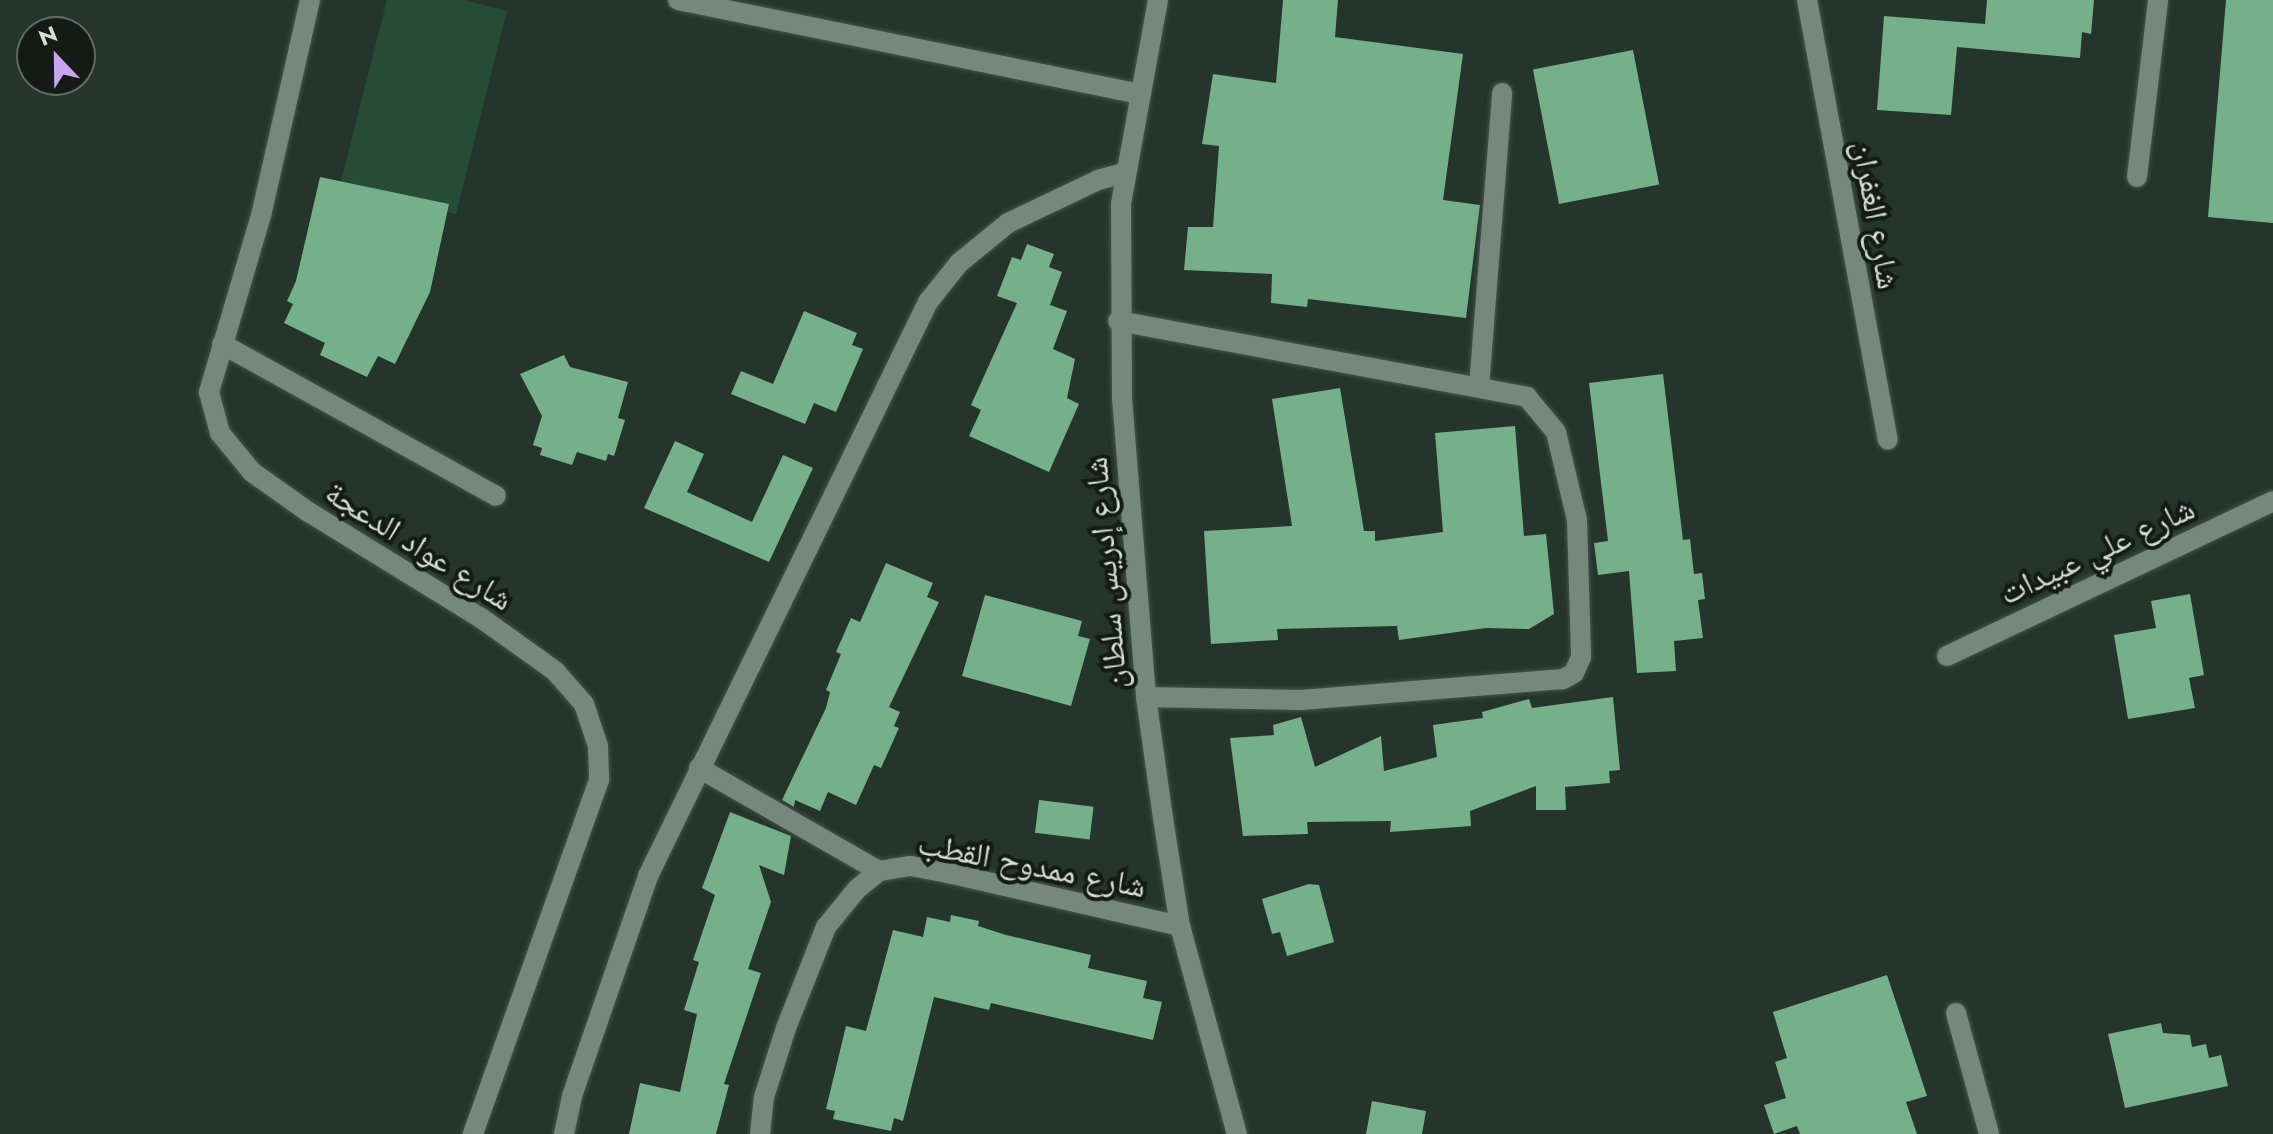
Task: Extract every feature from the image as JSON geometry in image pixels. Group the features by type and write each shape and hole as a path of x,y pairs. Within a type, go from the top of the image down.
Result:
{"street":[{"name":"شارع عواد الدعجة","path":"310,0 262,212 209,392 220,433 252,472 555,671 584,704 593,732 599,780 473,1134"},
{"path":"678,0 1141,94"},
{"name":"شارع إدريس سلطان","path":"1158,0 1125,173 1118,321 1146,697 1180,926 1237,1134"},
{"name":"شارع الغفران","path":"1807,0 1888,440"},
{"path":"2137,177 2158,0"},
{"path":"1479,387 1502,93"},
{"path":"564,1134 572,1096 648,876 928,302 959,263 1008,223 1084,186 1125,173"},
{"path":"1118,321 1527,397 1545,412 1565,458 1577,520 1584,621 1581,657 1574,673 1549,683 1301,700 1146,697"},
{"path":"222,344 496,496"},
{"name":"شارع علي عبيدات","path":"1947,656 2273,501"},
{"path":"699,768 879,871"},
{"name":"شارع ممدوح القطب","path":"760,1134 764,1097 786,1028 826,927 857,889 879,871 911,866 1180,926"},
{"path":"1956,1013 1989,1134"}],"green space":[{"path":"387,0 463,0 507,11 456,214 340,185"}],"building":[{"path":"1283,0 1338,0 1335,37 1463,54 1443,200 1480,205 1466,318 1308,299 1307,307 1271,303 1272,274 1184,270 1188,227 1213,227 1219,146 1202,144 1213,74 1276,83"},
{"path":"1987,0 2094,0 2091,34 2082,32 2080,58 1957,47 1951,115 1877,110 1884,16 1985,24"},
{"path":"2226,0 2273,0 2273,223 2208,217"},
{"path":"1633,50 1659,184 1559,204 1533,69"},
{"path":"320,177 449,204 430,292 395,364 378,356 367,377 320,355 325,343 284,323 293,304 287,301 296,281"},
{"path":"1027,244 1054,254 1049,267 1062,272 1050,305 1067,311 1053,349 1075,359 1067,398 1079,404 1049,472 969,436 981,410 971,405 1017,303 997,296 1012,257 1021,260"},
{"path":"804,311 857,333 852,345 863,349 836,412 814,403 805,424 731,394 741,371 773,384"},
{"path":"564,355 570,367 628,382 618,418 625,420 614,456 608,454 606,461 577,452 572,465 540,455 542,448 533,445 542,416 520,374"},
{"path":"1663,374 1683,540 1690,539 1694,574 1702,573 1705,599 1698,600 1703,638 1674,641 1676,671 1637,673 1629,571 1598,575 1594,543 1608,541 1589,383"},
{"path":"1340,388 1364,531 1375,531 1375,541 1443,532 1435,433 1515,426 1524,536 1546,534 1554,614 1529,629 1486,628 1399,640 1397,626 1277,629 1278,640 1211,644 1204,531 1292,526 1272,399"},
{"path":"675,441 704,454 687,492 752,522 783,455 813,468 769,562 644,508"},
{"path":"886,563 933,583 927,597 939,602 889,707 900,712 894,726 899,728 881,768 874,765 856,805 828,792 820,811 795,800 794,807 782,800 826,708 830,692 826,690 841,654 836,652 851,618 860,622"},
{"path":"2190,594 2204,675 2189,678 2195,708 2128,719 2114,635 2156,628 2151,601"},
{"path":"985,595 1082,621 1078,636 1090,639 1071,706 962,676"},
{"path":"1613,697 1620,770 1609,771 1610,783 1565,787 1566,810 1536,810 1536,786 1470,811 1471,826 1390,832 1391,821 1307,822 1308,834 1243,836 1230,738 1274,735 1273,725 1301,717 1315,767 1381,736 1384,771 1437,757 1433,725 1483,718 1482,712 1529,699 1532,708"},
{"path":"1039,800 1094,807 1090,839 1035,833"},
{"path":"730,812 791,836 784,875 759,865 771,902 748,969 761,973 724,1084 729,1085 716,1134 629,1134 640,1083 680,1092 697,1014 684,1010 699,962 693,960 715,895 702,888"},
{"path":"1309,884 1319,885 1334,942 1287,956 1280,932 1272,934 1262,899"},
{"path":"951,915 979,921 978,926 1006,935 1091,955 1088,968 1147,981 1143,998 1162,1002 1153,1040 991,1003 989,1010 934,997 903,1121 894,1118 891,1131 833,1119 835,1111 826,1109 846,1026 866,1031 893,930 923,937 927,917 950,922"},
{"path":"1887,975 1927,1096 1906,1102 1917,1134 1800,1134 1797,1126 1774,1134 1764,1105 1786,1098 1775,1062 1787,1058 1773,1012"},
{"path":"2161,1023 2163,1033 2190,1035 2192,1047 2206,1044 2209,1058 2221,1055 2228,1086 2125,1108 2108,1034"},
{"path":"1372,1101 1426,1111 1422,1134 1366,1134"}]}
